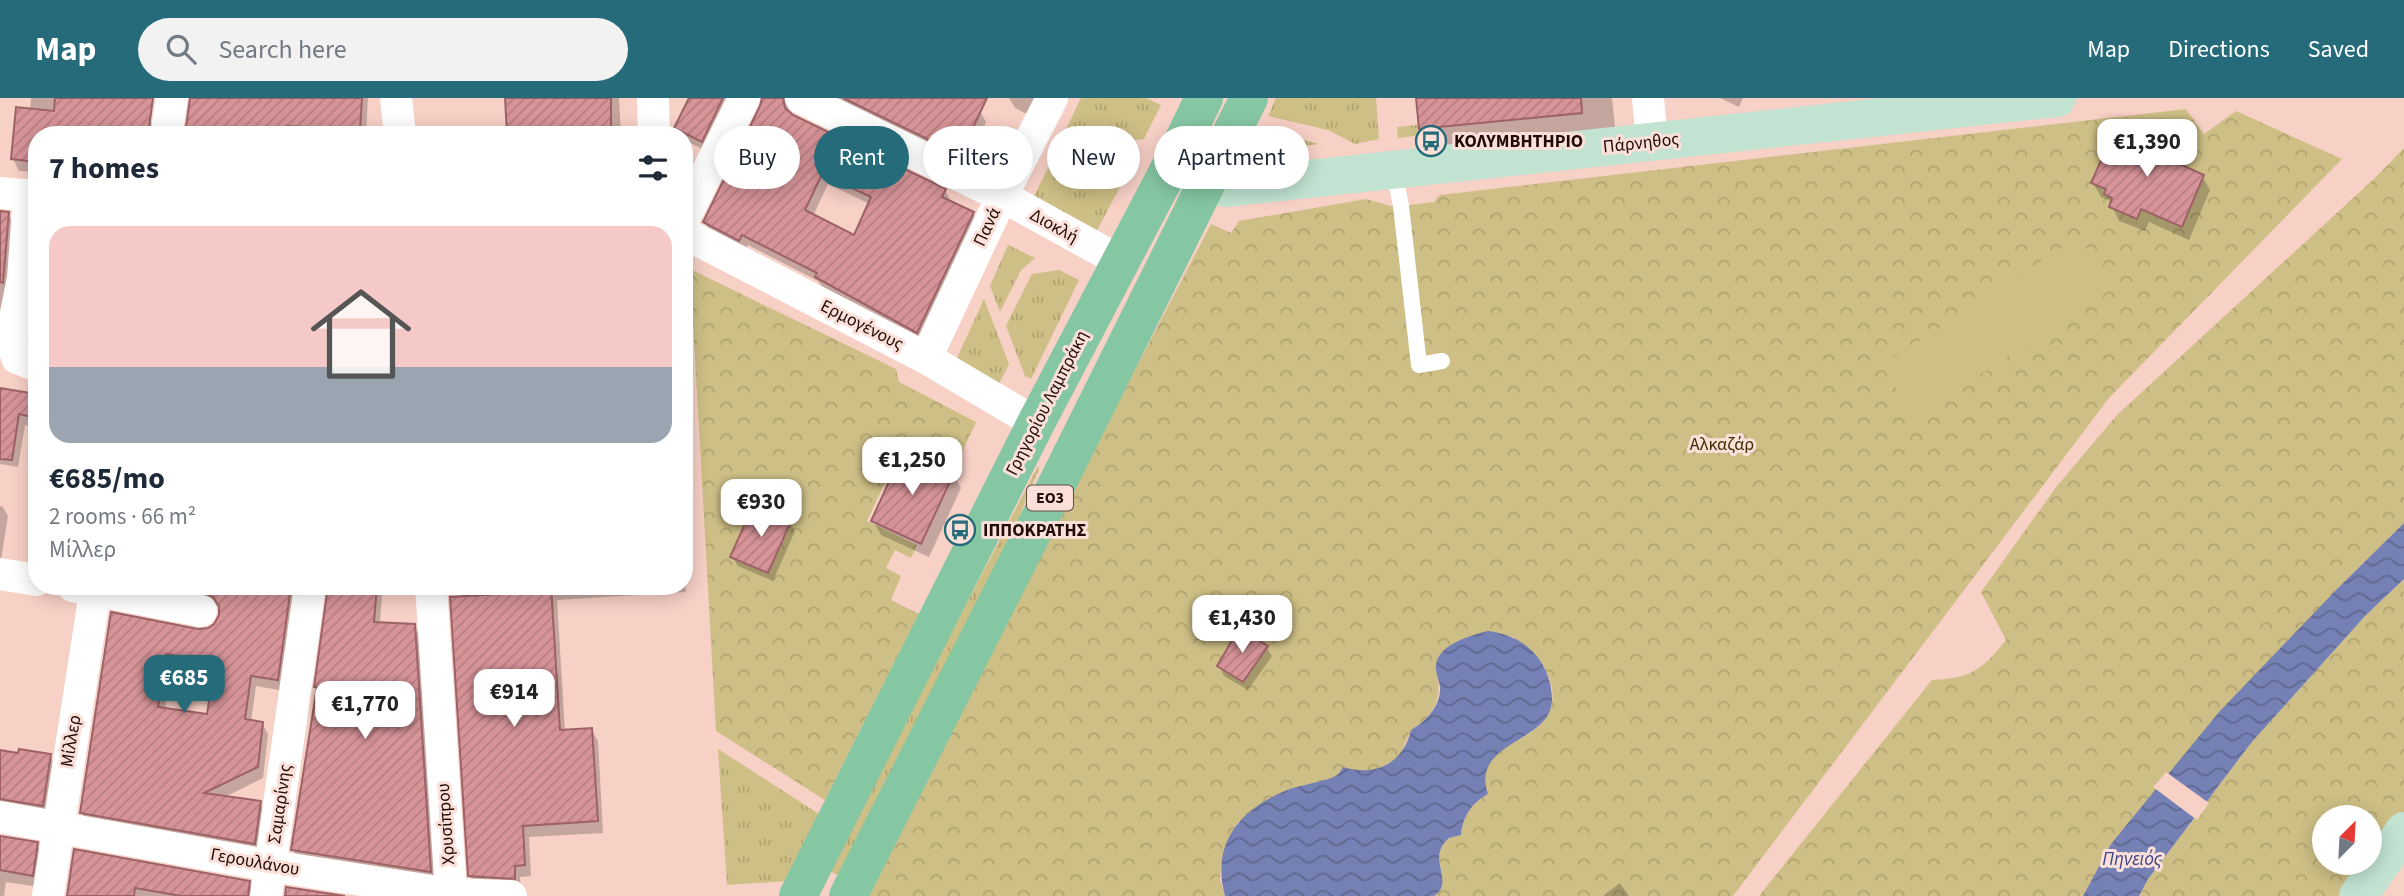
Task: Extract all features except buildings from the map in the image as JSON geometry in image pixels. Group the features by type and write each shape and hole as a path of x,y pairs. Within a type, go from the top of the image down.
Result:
{"main road":[{"name":"Γρηγορίου Λαμπράκη","path":"1190,126 1204,98"},
{"name":"ΕΟ3","path":"1238,126 1249,98"},
{"name":"Γρηγορίου Λαμπράκη","path":"798,896 1036,423 1158,189"},
{"name":"ΕΟ3","path":"848,896 1047,504 1157,280 1214,189"},
{"path":"1120,261 1157,280"}],"street":[{"path":"167,126 172,98"},
{"path":"396,98 399,126"},
{"path":"653,98 654,126"},
{"path":"693,201 744,98"},
{"name":"Διοκλή","path":"801,98 1002,196 1120,261"},
{"name":"Πανά","path":"926,358 1002,196 1052,98"},
{"path":"1648,98 1652,142"},
{"name":"Πάρνηθος","path":"1309,178 2057,98"},
{"path":"22,195 23,278 11,338 17,358 28,362"},
{"name":"Ερμογένους","path":"693,238 926,358 1036,423"},
{"path":"0,574 28,579"},
{"name":"Μίλλερ","path":"48,896 87,595"},
{"path":"126,595 201,611"},
{"name":"Σαμαρίνης","path":"269,881 309,595"},
{"name":"Χρυσίπpου","path":"432,595 451,894"},
{"name":"Γερουλάνου","path":"0,817 58,826 269,881 511,896"},
{"path":"2358,896 2404,831"}],"lane":[{"path":"1394,170 1401,206 1419,365 1442,361"}],"green space":[{"path":"1081,98 1146,98 1161,105 1144,139 1140,140 1140,126 1068,126"},
{"path":"1276,98 1376,98 1379,139 1355,144 1328,130 1268,116"},
{"name":"Αλκαζάρ","path":"2186,109 2204,134 2236,111 2342,159 2109,398 1733,896 1434,896 1442,881 1442,847 1449,838 1461,835 1469,811 1488,794 1485,778 1488,766 1505,748 1538,727 1551,706 1553,694 1546,671 1530,650 1511,636 1437,673 1435,706 1426,719 1411,730 1401,753 1392,762 1381,769 1337,776 1238,822 1228,840 1221,865 1220,879 1225,896 867,896 1066,502 1211,224 1231,233 1239,221 1366,199 1394,207 1434,202 1440,195"},
{"path":"1418,125 1419,131 1437,129 1438,133 1398,138 1397,127"},
{"path":"2404,148 2404,523 2336,590 2111,844 2083,896 1759,896 1932,680 1957,677 1975,670 1990,659 2006,640 1981,592 2057,486 2117,415 2376,177"},
{"path":"1047,170 1047,189 1119,189 1094,236 1030,204"},
{"path":"2079,237 2113,288 1915,417 1881,366"},
{"path":"1008,245 1035,258 1021,270 1000,312 990,286"},
{"path":"693,270 896,369 899,382 976,422 954,470 902,446 867,521 917,545 911,558 895,550 886,568 901,576 891,600 919,614 825,800 716,731 693,322"},
{"path":"1059,270 1079,280 1031,379 1025,376 1006,326 1032,274"},
{"path":"984,299 1009,364 995,392 951,371"},
{"path":"1038,466 1001,560 839,876 828,870"},
{"path":"2404,579 2404,826 2382,857 2382,805 2312,805 2312,875 2369,875 2354,896 2139,896 2148,879 2251,743 2365,616"},
{"path":"718,749 819,814 788,881 727,885"}],"water":[{"name":"Πηνειός","path":"2404,523 2404,579 2365,616 2251,743 2148,879 2139,896 2083,896 2111,844 2219,712"},
{"path":"1488,631 1510,636 1535,654 1550,683 1551,707 1540,725 1506,748 1488,766 1485,779 1488,794 1469,811 1461,835 1449,838 1442,846 1440,890 1434,896 1225,896 1222,859 1226,843 1244,817 1273,797 1290,789 1333,777 1343,767 1355,770 1376,769 1394,759 1402,752 1411,730 1435,707 1440,694 1436,665 1443,651 1457,642"}],"pier":[{"path":"2166,772 2209,803 2197,820 2153,787"}],"place":[{"name":"ΚΟΛΥΜΒΗΤΗΡΙΟ","path":"1431,141"},
{"name":"ΙΠΠΟΚΡΑΤΗΣ","path":"960,530"}]}
